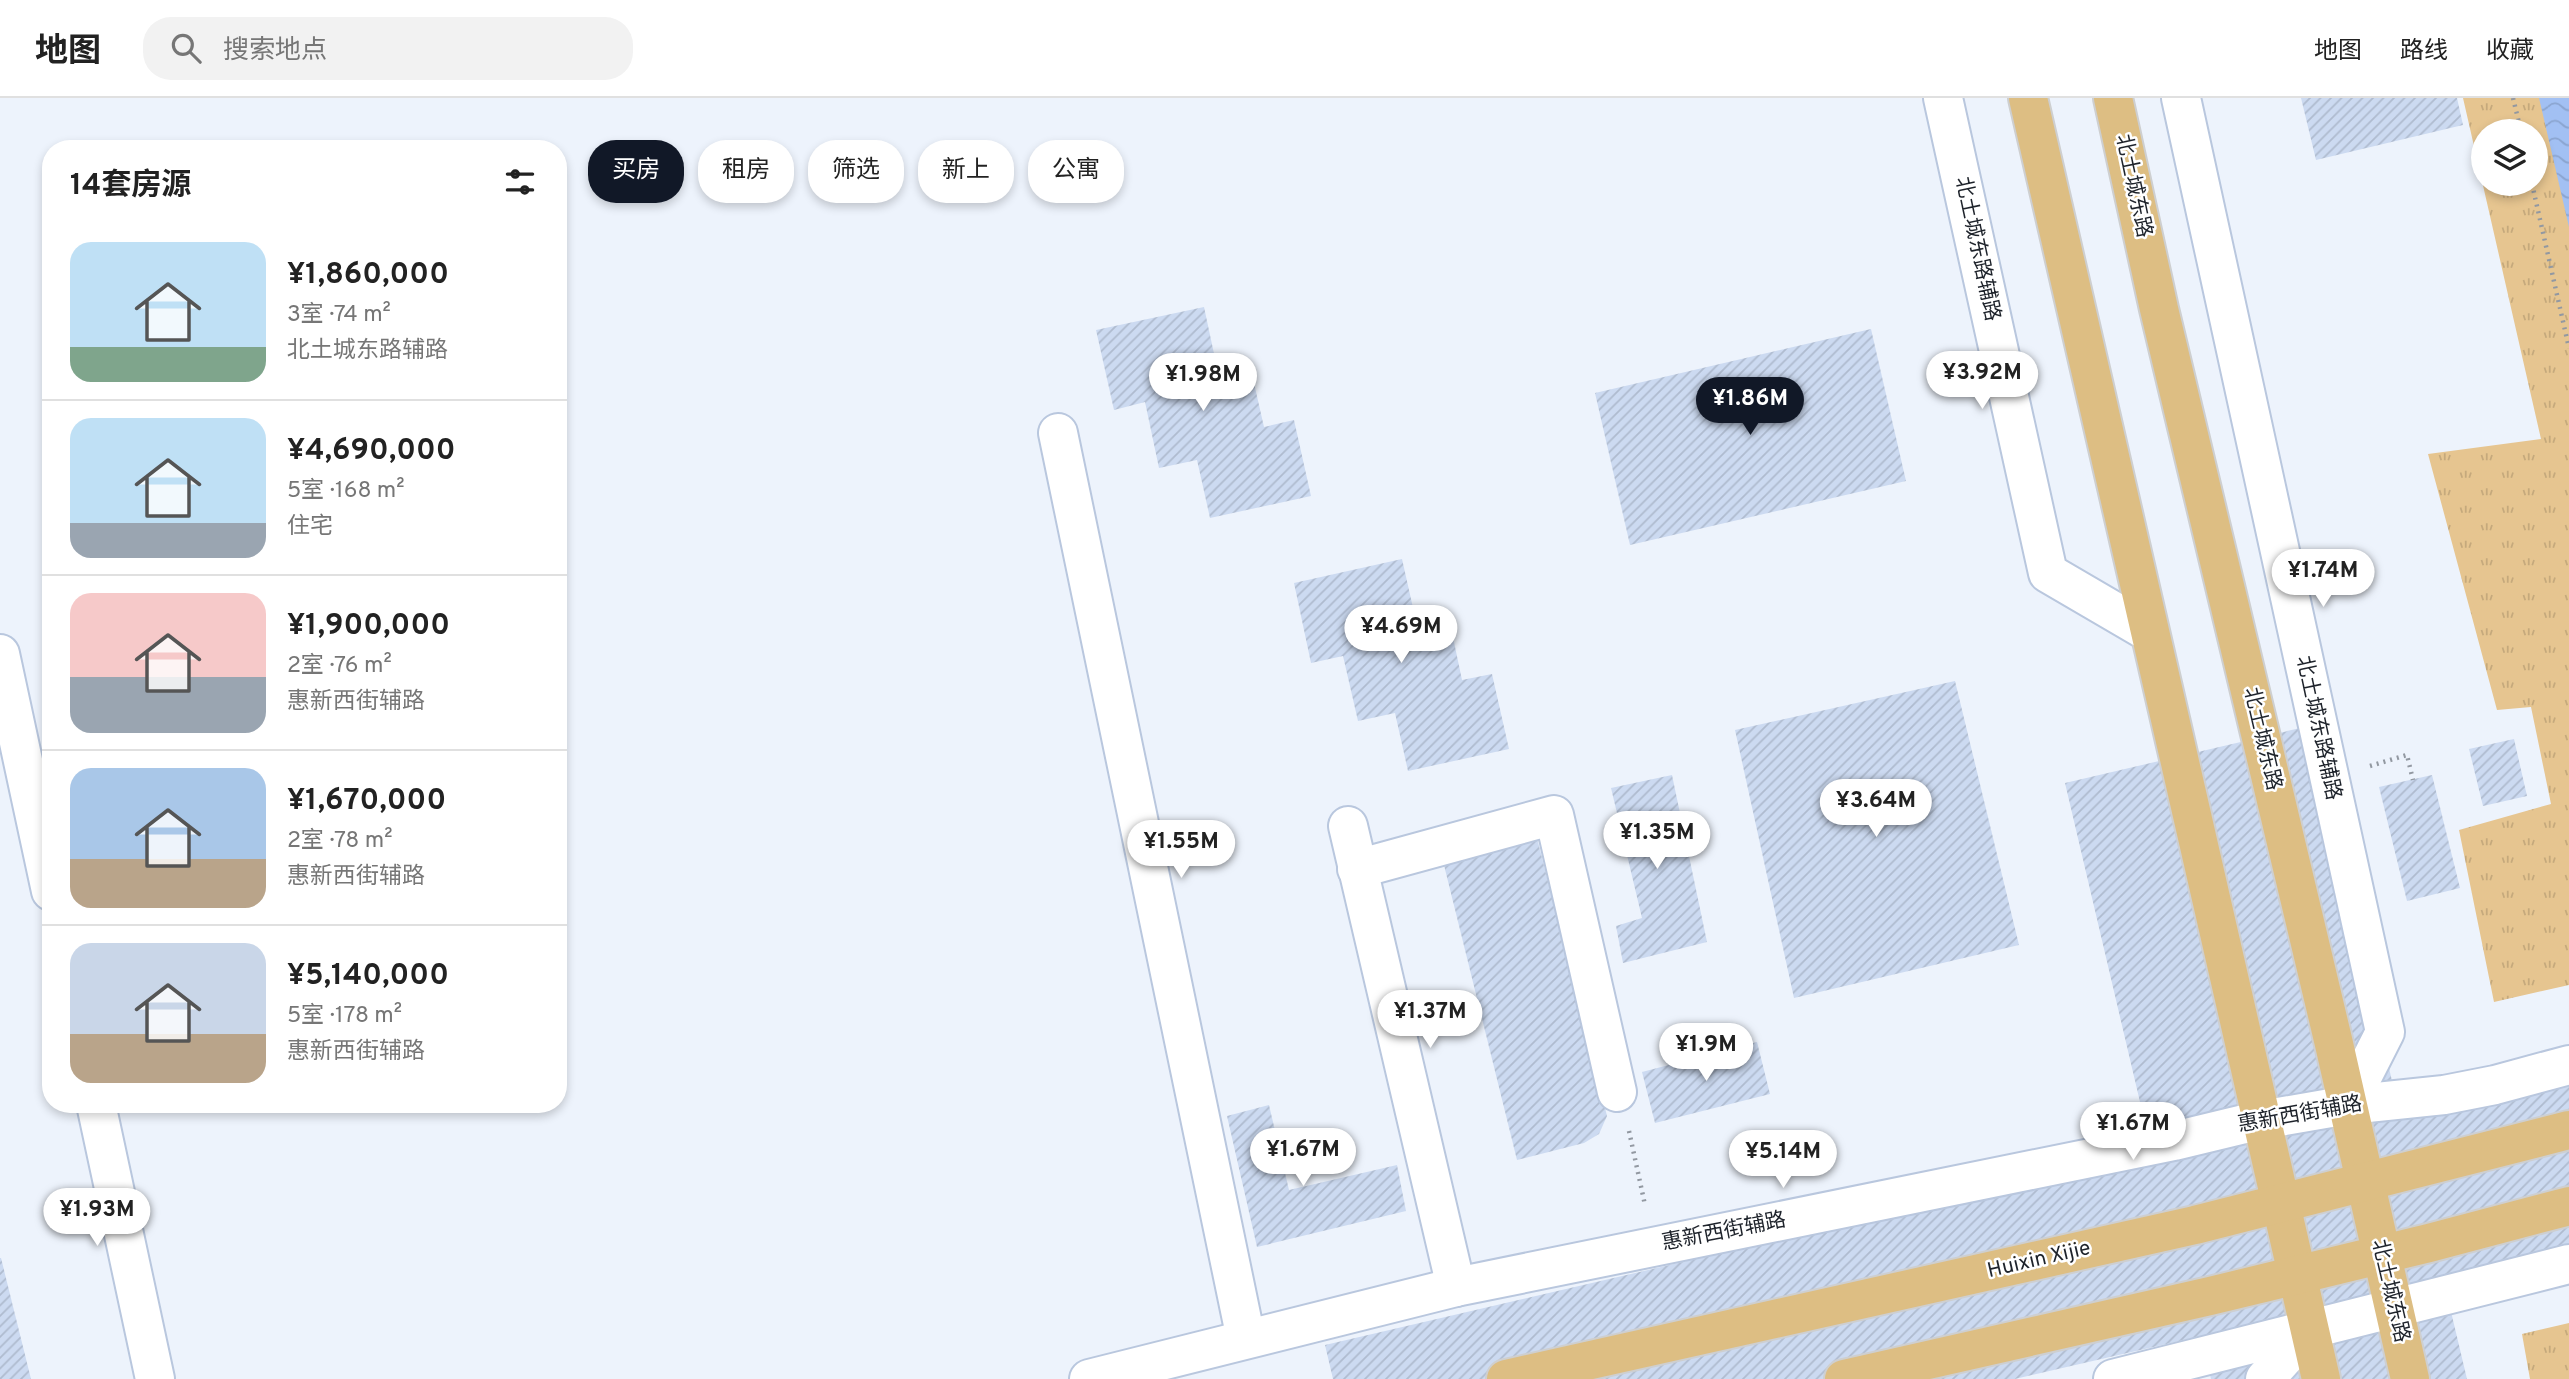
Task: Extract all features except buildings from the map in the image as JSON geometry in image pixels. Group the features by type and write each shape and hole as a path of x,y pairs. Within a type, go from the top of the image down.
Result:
{"main road":[{"path":"2028,98 2321,1379"},
{"name":"北土城东路","path":"2113,98 2159,309 2348,1105 2410,1379"},
{"name":"Huixin Xijie","path":"1506,1379 2281,1204 2569,1130"},
{"path":"1844,1379 2382,1254 2569,1206"}],"street":[{"name":"北土城东路辅路","path":"1943,98 2048,573 2150,632"},
{"name":"北土城东路辅路","path":"2181,98 2385,1032 2348,1105"},
{"path":"1058,433 1246,1339"},
{"path":"0,654 42,849"},
{"path":"1357,869 1554,815 1618,1092"},
{"path":"1348,826 1456,1287"},
{"name":"惠新西街辅路","path":"1089,1379 1456,1287 2175,1141 2261,1120 2348,1105 2444,1095 2495,1085 2569,1065"},
{"path":"98,1113 155,1379"},
{"path":"2113,1379 2554,1268"},
{"path":"2265,1379 2310,1329"}],"path":[{"path":"2513,98 2518,119"},
{"path":"2535,196 2569,348"},
{"path":"2369,766 2407,755 2413,780"},
{"path":"1628,1128 1646,1209"}],"green space":[{"path":"2463,98 2569,98 2569,985 2494,1002 2459,830 2551,804 2531,707 2497,710 2428,454 2541,439 2485,196 2548,196 2548,119 2471,119 2471,133"},
{"path":"2569,1323 2569,1379 2530,1379 2522,1334"}],"water":[{"path":"2539,98 2569,98 2569,227 2548,137 2548,119 2544,119"}]}
